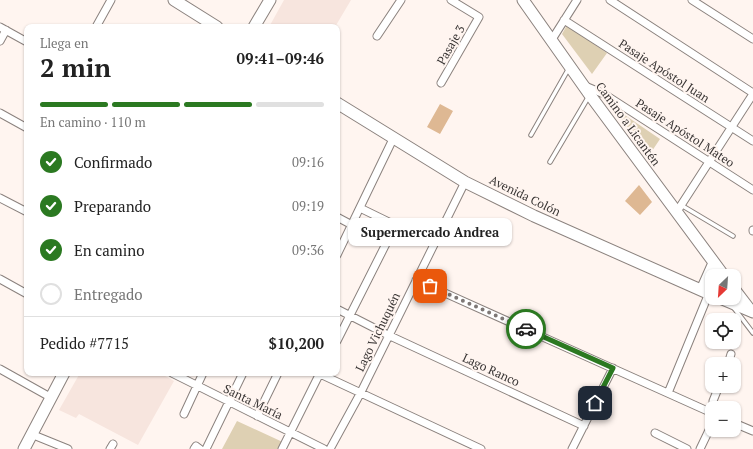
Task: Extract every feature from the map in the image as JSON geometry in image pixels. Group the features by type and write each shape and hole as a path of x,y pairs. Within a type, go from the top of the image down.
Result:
{"street":[{"path":"98,24 111,0"},
{"path":"174,0 212,24"},
{"path":"256,24 270,0"},
{"path":"377,36 401,0"},
{"name":"Pasaje 3","path":"441,83 479,18 451,0"},
{"name":"Camino a Licantén","path":"522,0 590,95 679,209 719,269"},
{"path":"551,41 576,0"},
{"path":"610,0 753,93 679,209"},
{"path":"692,0 753,39"},
{"name":"Pasaje Apóstol Juan","path":"564,20 753,141"},
{"path":"0,41 3,28 24,40"},
{"name":"Pasaje Apóstol Mateo","path":"583,85 604,94 753,190"},
{"name":"Avenida Colón","path":"340,105 465,182 534,216 705,292"},
{"path":"0,113 24,126"},
{"path":"340,249 393,138"},
{"name":"Lago Vichuquén","path":"330,449 360,394 465,182"},
{"path":"0,198 24,210"},
{"path":"360,208 434,244"},
{"path":"340,219 352,225"},
{"path":"340,335 395,226"},
{"path":"713,269 714,263"},
{"path":"0,279 24,292"},
{"path":"416,280 705,410"},
{"path":"741,298 752,311"},
{"path":"668,393 705,300"},
{"path":"737,305 752,311"},
{"name":"Lago Ranco","path":"340,310 388,335 584,426"},
{"path":"572,449 613,368"},
{"path":"0,369 50,397"},
{"path":"24,449 62,376"},
{"name":"Santa María","path":"178,376 229,403 324,449"},
{"path":"184,414 202,376"},
{"path":"206,449 242,376"},
{"path":"257,416 277,376"},
{"path":"282,449 318,376"},
{"path":"325,376 360,394 481,449"},
{"path":"741,426 753,431"},
{"path":"655,433 687,449"},
{"path":"31,434 68,449"},
{"path":"700,449 706,437"}],"lane":[{"path":"531,135 570,67"},
{"path":"550,162 590,95"},
{"path":"679,209 733,236"},
{"path":"729,305 753,333"}],"shaded area":[{"path":"284,0 351,0 337,24 271,24"},
{"path":"567,25 607,53 592,74 562,34"},
{"path":"613,107 660,139 648,157"},
{"path":"78,376 165,376 174,381 138,445 79,414 76,418 59,410"},
{"path":"237,421 287,444 284,449 222,449"}],"building":[{"path":"440,104 453,111 440,134 427,127"},
{"path":"639,185 652,202 640,215 625,201"},
{"path":"435,269 445,274 442,283 431,278"}],"way so far":[{"path":"430,286 526,329"}],"place":[{"name":"Supermercado Andrea","path":"430,286"}],"route":[{"path":"526,329 613,368 595,403"}]}
